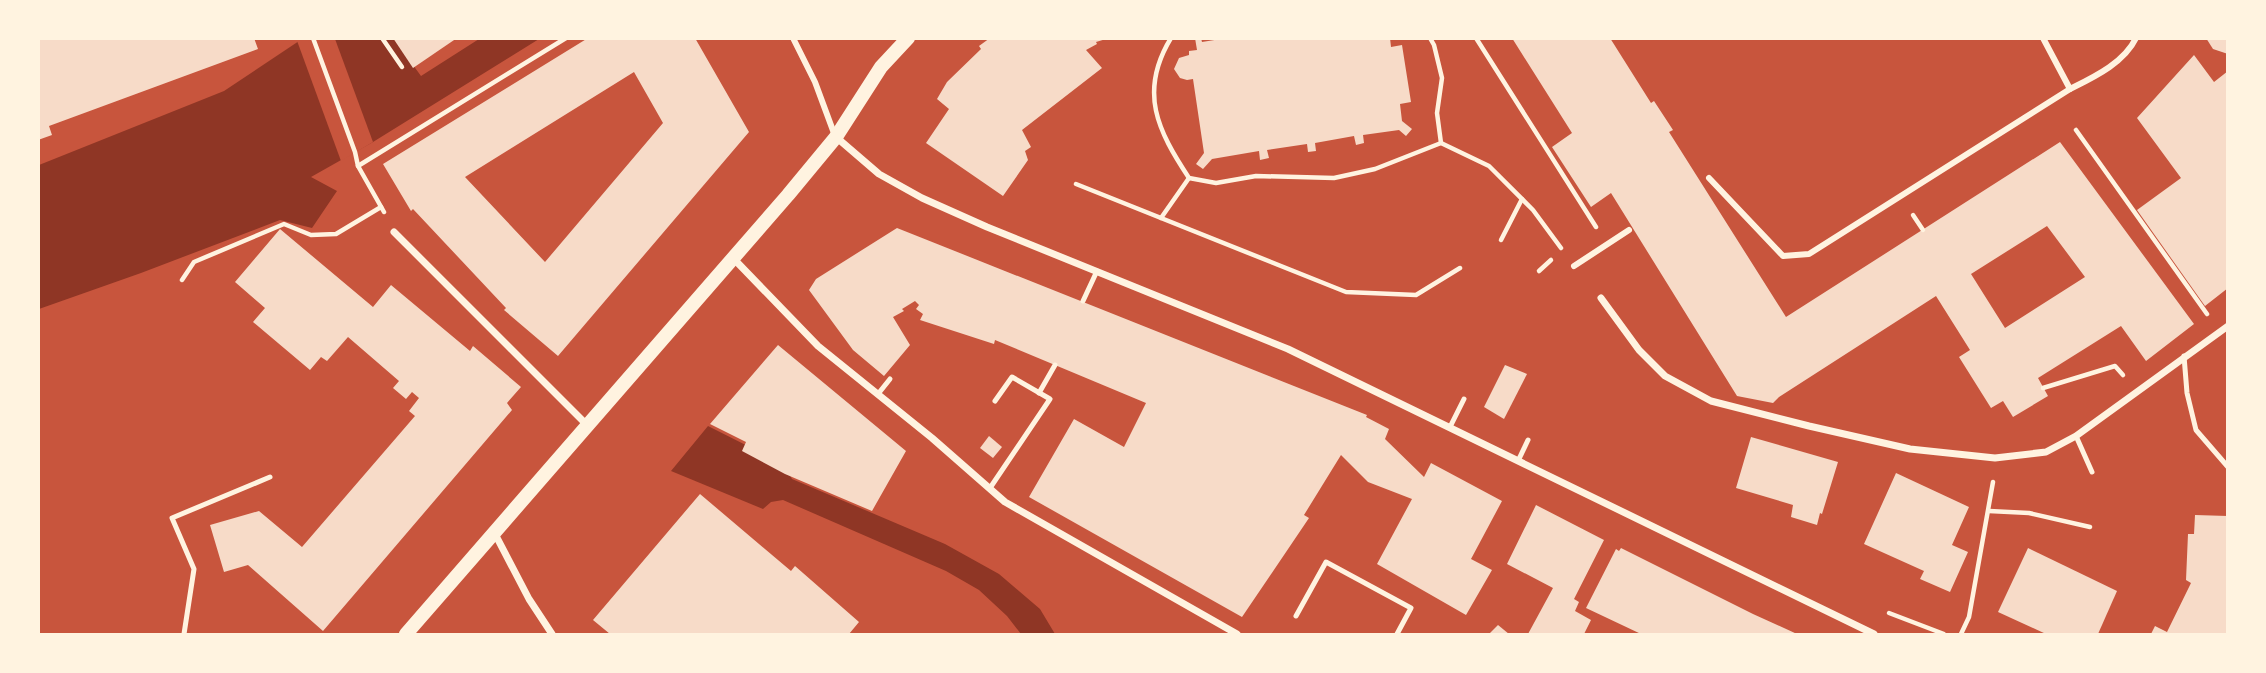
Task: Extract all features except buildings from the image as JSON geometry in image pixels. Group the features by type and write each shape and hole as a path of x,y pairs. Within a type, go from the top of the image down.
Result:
{"main road":[{"path":"406,635 836,138 881,67 908,38"}],"street":[{"path":"793,38 815,82 836,138 879,174 922,198 1288,349 1874,635"},
{"path":"2043,38 2070,89"},
{"path":"1709,178 1783,256 1809,254 2093,77 2130,51 2136,38"},
{"path":"1573,266 1629,230"},
{"path":"394,232 587,425"},
{"path":"732,258 817,345 1005,502 1237,635"},
{"path":"1601,298 1639,350 1665,376 1711,401 1910,449 1996,458 2046,452 2076,436 2228,326"},
{"path":"494,532 529,599 552,635"}],"lane":[{"path":"1083,301 1097,271"},
{"path":"2184,356 2187,393 2196,430 2228,467"},
{"path":"1039,393 1055,365"},
{"path":"990,488 1050,400 1012,377 995,401"},
{"path":"878,394 890,379"},
{"path":"1450,427 1464,400"},
{"path":"2076,436 2092,472"},
{"path":"1518,461 1528,440"},
{"path":"184,635 194,569 172,518 270,477"},
{"path":"1296,616 1326,562 1412,608 1397,635"}],"path":[{"path":"313,38 358,166 394,232"},
{"path":"382,38 402,67"},
{"path":"358,166 566,38"},
{"path":"1171,38 1160,56 1155,74 1154,107 1167,144 1189,178 1216,183 1256,176 1334,178 1375,169 1441,143 1489,166 1533,210 1573,266"},
{"path":"1430,38 1442,78 1437,113 1441,143"},
{"path":"1476,38 1599,232"},
{"path":"2076,130 2220,331"},
{"path":"1161,218 1189,178"},
{"path":"1076,184 1346,292 1416,295 1460,268"},
{"path":"1501,240 1522,199"},
{"path":"182,280 194,262 284,224 311,235 336,234 381,207"},
{"path":"2043,388 2115,366 2138,391"},
{"path":"1961,635 1969,617 1992,496"},
{"path":"1989,511 2029,513 2090,527"},
{"path":"1886,611 1944,635"}],"shaded area":[{"path":"302,39 394,39 421,76 479,39 539,39 373,142 311,177 337,191 312,228 280,220 39,309 39,165 224,91"},
{"path":"708,426 789,467 788,472 792,479 945,544 999,574 1040,609 1055,634 1021,634 1007,616 979,590 946,571 783,500 771,502 763,509 671,471"}],"pier":[{"path":"296,38 335,39 373,142 341,161"}]}
